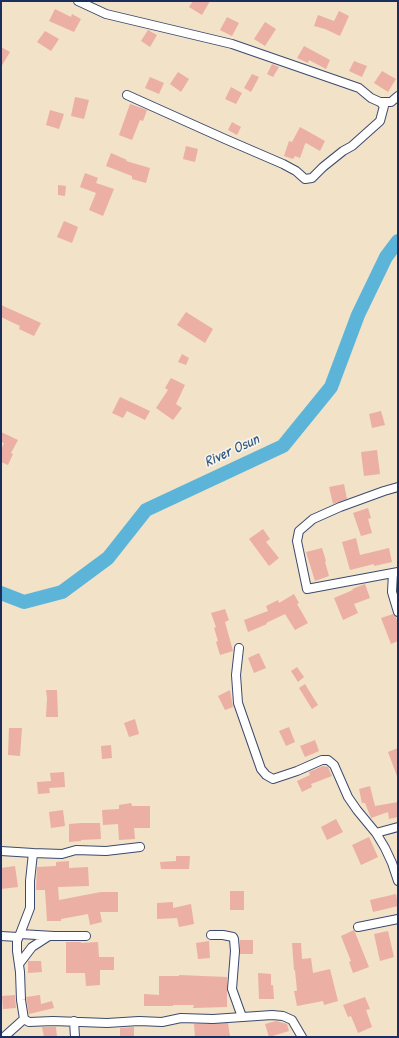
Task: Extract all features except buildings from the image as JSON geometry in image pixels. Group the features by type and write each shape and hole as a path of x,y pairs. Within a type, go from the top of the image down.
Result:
{"street":[{"path":"78,1 106,14 232,44 359,88 384,106 380,121 352,146 343,151 323,167 312,178 305,179 296,171 283,164 127,95"},
{"path":"380,102 391,102 398,96"},
{"path":"398,487 340,507 314,519 299,531 297,541 307,589 395,573 392,592 398,612"},
{"path":"239,648 236,675 238,703 261,769 266,775 273,779 297,772 322,760 328,760 334,766 348,796 376,834 390,858 398,881"},
{"path":"376,834 398,827"},
{"path":"1,851 62,854 76,850 112,851 140,847"},
{"path":"33,853 30,881 30,908 19,935 17,951 20,972 21,1007 24,1019 29,1022 74,1021 107,1023 139,1021 162,1022 181,1018 213,1019 272,1015 283,1016 292,1020 300,1037"},
{"path":"358,927 398,919"},
{"path":"211,935 223,935 233,937 234,939 235,951 232,989 242,1017"},
{"path":"1,936 86,936"},
{"path":"19,964 32,947 49,936"},
{"path":"4,1037 24,1019"},
{"path":"74,1021 75,1037"}],"waterway":[{"name":"River Osun","path":"1,593 24,602 62,592 108,558 146,510 283,446 331,387 358,315 386,257 398,241"}]}
